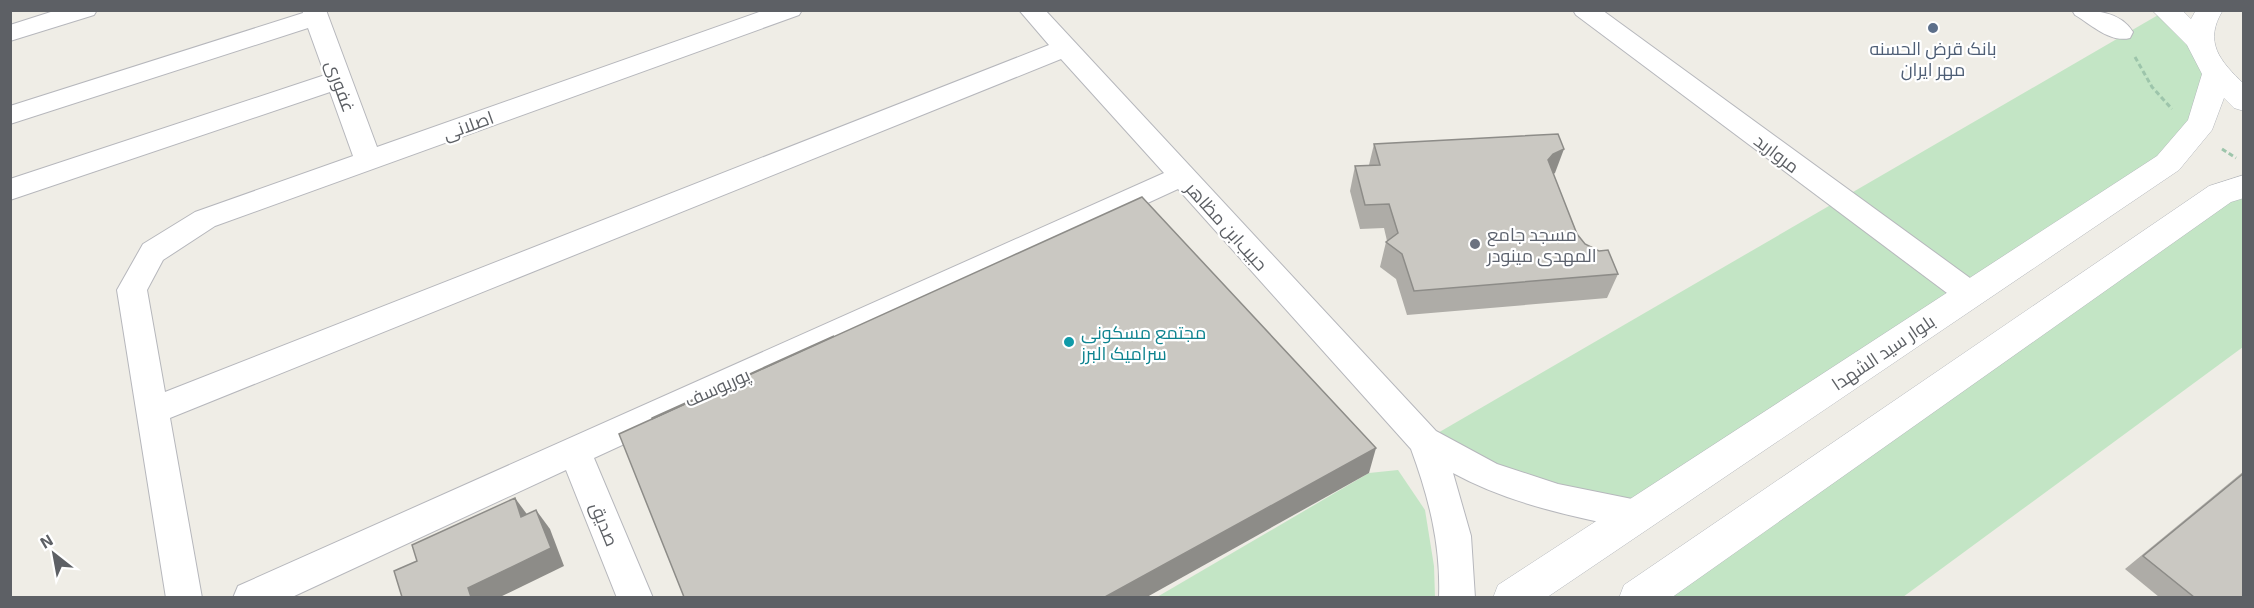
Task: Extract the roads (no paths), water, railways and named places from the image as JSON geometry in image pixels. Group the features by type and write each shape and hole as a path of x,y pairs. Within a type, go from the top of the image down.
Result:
{"main road":[{"path":"2165,10 2199,41"},
{"path":"2210,10 2201,20 2199,41 2216,75 2244,101"},
{"name":"بلوار سید الشهدا","path":"1512,597 2168,163 2202,123 2216,75"},
{"path":"1638,597 2220,194 2244,186"}],"street":[{"path":"10,33 85,10"},
{"name":"اصلانی","path":"152,411 132,290 153,252 205,219 790,10"},
{"name":"حبیب‌ابن مظاهر","path":"1031,10 1424,441"},
{"name":"مروارید","path":"1585,10 1970,294"},
{"path":"2084,10 2121,32"},
{"path":"10,115 315,14"},
{"name":"غفوری","path":"315,14 368,161"},
{"path":"184,597 152,411 1065,48"},
{"path":"10,190 339,80"},
{"name":"پوریوسف","path":"251,597 1182,176"},
{"path":"1424,441 1487,475 1558,499 1637,515"},
{"path":"1424,441 1447,500 1458,564 1457,597"},
{"name":"صدیق","path":"575,451 635,597"}],"place":[{"name":"بانک قرض الحسنه مهر ایران","path":"1933,28"},
{"name":"مسجد جامع المهدی مینودر","path":"1475,244"},
{"name":"مجتمع مسکونی سرامیک البرز","path":"1069,342"}]}
